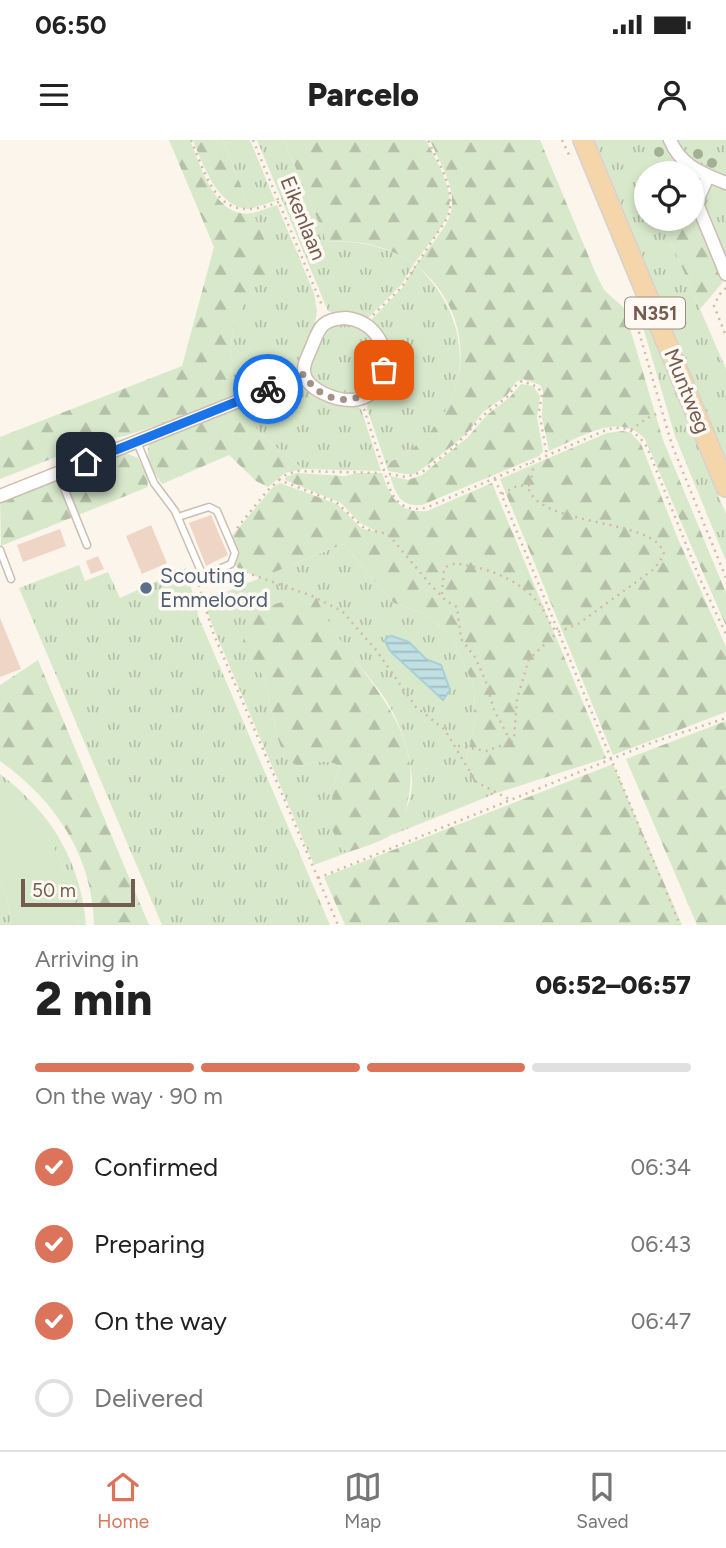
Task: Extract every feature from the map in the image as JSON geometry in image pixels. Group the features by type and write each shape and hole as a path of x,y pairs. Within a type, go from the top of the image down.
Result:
{"main road":[{"name":"Muntweg","path":"583,140 726,487"}],"street":[{"path":"670,140 681,160 692,168 726,183"},
{"path":"708,176 698,206 726,274"},
{"path":"331,319 360,321 377,335 384,349 386,360 382,377 374,388 360,398 345,400 331,396 315,388 304,374 305,363 318,331 331,319"},
{"path":"0,496 304,374"}],"lane":[{"path":"137,442 154,482 178,517 203,576 231,564 235,553 221,517 212,508 178,517"},
{"path":"58,473 87,545"},
{"path":"0,550 11,579"}],"path":[{"path":"191,140 210,183 227,204 248,210 279,202"},
{"name":"Eikenlaan","path":"253,140 322,307"},
{"path":"367,322 401,288 448,218 450,192 428,140"},
{"path":"562,140 571,161"},
{"path":"725,289 716,299 714,306 726,336"},
{"path":"630,304 672,445 726,578"},
{"path":"389,474 407,478 422,472 454,447 522,381 538,387 542,395 539,411 547,456"},
{"path":"364,409 391,492 403,505 413,509 424,508 611,429 619,427 631,430 646,447 700,579 726,634"},
{"path":"631,430 661,412"},
{"path":"454,745 486,751 514,739 517,699 526,664 558,632 578,624 663,560 664,551 647,536 556,510 532,496 530,485 534,470 531,463"},
{"path":"228,535 234,533 267,491 287,474 298,471 381,472"},
{"path":"495,479 680,925"},
{"path":"279,480 342,505 365,529 387,534 407,559 458,610 461,639 475,657 494,710 510,742"},
{"path":"502,494 517,486 530,485"},
{"path":"442,596 444,569 449,565 454,563 484,569 506,578 527,592 541,606 558,632"},
{"path":"231,564 248,575 312,596 342,611 376,650 411,700 445,730 476,782 510,800"},
{"path":"198,580 212,631 338,925"},
{"path":"318,878 610,759 726,718"}],"green space":[{"path":"169,140 190,140 205,177 220,200 240,213 253,213 275,265 249,295 235,326 231,342 231,360 237,399 125,436 94,442 0,479 0,437 182,366 214,247"},
{"path":"193,140 223,140 250,209 229,202 221,194 207,173"},
{"path":"223,140 250,140 275,201 250,209"},
{"path":"257,140 284,140 327,242 373,246 414,264 401,285 365,321 328,311"},
{"path":"284,140 426,140 448,188 449,208 446,218 414,264 393,252 372,245 327,242"},
{"path":"430,140 540,140 604,290 624,308 663,440 726,593 726,626 645,439 635,431 611,427 585,434 549,451 542,417 543,391 540,385 523,379 516,382 507,395 483,412 468,432 414,474 388,471 386,464 414,447 436,426 451,401 459,373 460,345 454,316 439,289 416,265 451,214 451,192"},
{"path":"595,140 663,140 674,161 634,161 634,231 666,231 726,369 726,462"},
{"path":"677,140 726,140 726,175 704,165 704,161 689,159"},
{"path":"712,185 726,190 726,258 704,204"},
{"path":"277,205 314,293 317,311 314,330 298,367 291,374 237,399 231,360 234,326 249,294 274,264 253,213"},
{"path":"666,231 701,231 723,282 700,309"},
{"path":"416,265 438,290 452,318 459,346 459,374 451,401 436,425 415,447 386,464 367,409 368,400 388,367 368,323 402,288"},
{"path":"636,295 726,514 726,561 675,436"},
{"path":"355,323 378,344 379,365 373,384 347,397 317,384 309,370 321,334 333,326"},
{"path":"521,384 533,386 540,396 537,417 543,451 539,456 422,505 409,504 400,498 390,476 408,480 422,475 468,437 487,415 510,397"},
{"path":"292,385 328,392 361,409 381,471 303,469 260,434 241,406"},
{"path":"241,406 260,434 303,469 285,473 268,487 256,481 229,455 162,484 148,458 151,441"},
{"path":"607,433 631,433 641,444 678,539 726,647 726,712 613,755 500,479"},
{"path":"123,452 138,458 147,475 148,487 1,546 0,501"},
{"path":"296,473 345,476 382,473 397,502 409,510 417,511 427,511 492,483 606,758 497,793 475,783 465,766 475,723 474,687 452,637 425,614 394,603 343,544 260,578 238,568 235,564 239,554 232,536 273,487 280,483 337,504 362,529 376,531 360,523 341,503 285,480"},
{"path":"343,544 394,603 425,614 452,637 474,687 475,723 465,766 475,783 497,793 392,835 406,809 412,787 405,742 383,695 335,632 316,596 255,664 264,677 278,739 299,767 325,761 340,767 334,784 340,848 349,852 314,865 204,601","holes":["387,637 409,642 426,659 441,665 450,690 431,690 387,647"]},
{"path":"79,565 85,581 108,572 120,598 186,568 199,618 330,925 162,925 19,588"},
{"path":"310,593 316,596 328,621 394,717 405,742 410,770 407,804 396,830 384,839 349,852 340,848 329,822 334,784 340,767 325,761 299,767 285,758 264,677 242,646 248,619 263,608"},
{"path":"38,660 149,925 94,925 87,876 67,832 38,793 0,761 0,685"},
{"path":"726,721 726,925 697,925 626,759"},
{"path":"613,764 682,925 345,925 324,877"},
{"path":"0,774 34,805 60,840 78,880 86,925 79,925 69,883 53,847 31,815 0,785"},
{"path":"0,785 30,814 53,847 69,884 79,925 11,925 8,902 0,879"},
{"path":"0,879 8,902 11,925 0,925"}],"water":[{"path":"392,636 409,642 426,659 441,665 450,690 443,700 390,651 385,641"}],"building":[{"path":"211,515 228,555 206,566 189,523"},
{"path":"151,525 167,563 142,574 126,536"},
{"path":"60,529 66,546 23,562 17,545"},
{"path":"98,556 104,569 91,574 86,561"},
{"path":"0,618 21,669 0,677"}],"way so far":[{"path":"268,389 304,374 315,388 323,393 351,400 366,395 374,388 384,370"}],"place":[{"name":"Scouting Emmeloord","path":"146,588"}],"route":[{"path":"86,462 268,389"}]}
